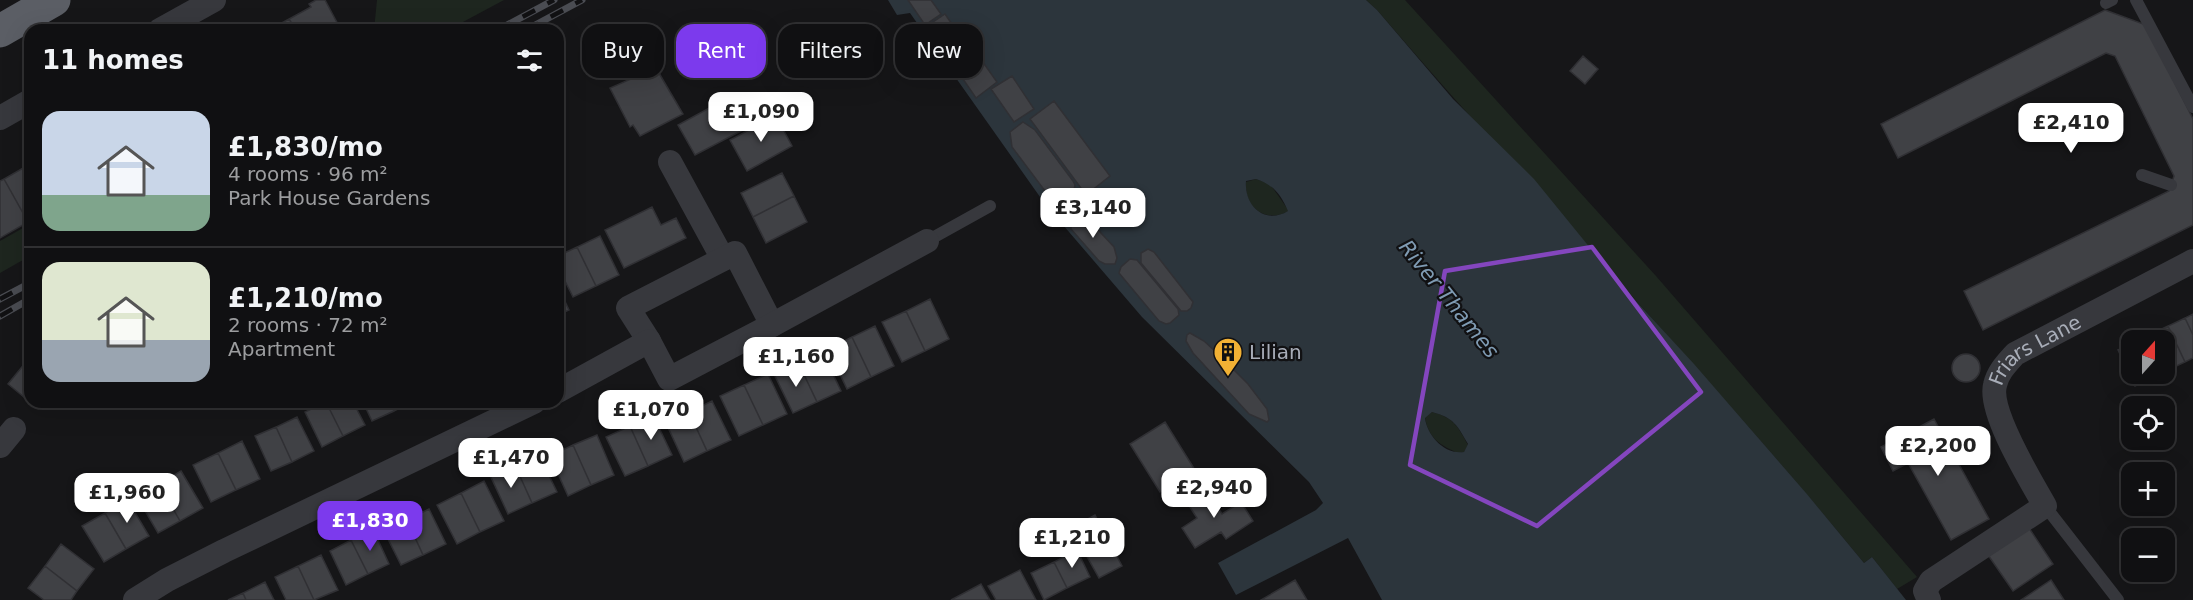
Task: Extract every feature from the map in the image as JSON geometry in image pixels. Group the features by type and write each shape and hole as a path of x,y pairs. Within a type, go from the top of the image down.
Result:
{"highway":[{"path":"0,31 54,0"}],"street":[{"path":"171,24 214,0"},
{"path":"0,118 24,104"},
{"path":"670,162 723,259"},
{"path":"772,325 735,253 628,308 669,378 772,325 927,241"},
{"name":"Friars Lane","path":"2044,506 2001,423 1994,388 2001,369 2015,354 2192,263"},
{"path":"564,388 649,341"},
{"path":"135,600 167,580 224,551 522,408"},
{"path":"1930,590 2044,506"}],"lane":[{"path":"2136,0 2193,107"},
{"path":"2142,175 2171,185"},
{"path":"927,241 990,206"},
{"path":"2044,506 2118,600"}],"highlighted area":[{"path":"1592,247 1701,392 1537,526 1410,465 1445,271"}],"shaded area":[{"path":"377,0 504,0 459,24 375,24"},
{"path":"1366,0 1405,0 1656,276 1917,577 1897,589 1872,557 1864,563 1684,354"},
{"path":"1256,179 1270,184 1289,211 1280,215 1264,214 1252,206 1246,191 1246,182"},
{"path":"24,227 24,259 0,273 0,241"},
{"path":"1432,412 1445,417 1458,427 1468,445 1464,452 1458,453 1440,444 1432,436 1425,417"}],"water":[{"name":"River Thames","path":"888,0 1366,0 1453,99 1534,179 1613,276 1694,364 1864,563 1872,557 1906,600 1382,600 1348,538 1236,595 1218,563 1316,510 1323,503 1309,482 1142,317 1045,204 956,78 983,78 983,24 918,24 910,13 897,15","holes":["1256,179 1268,184 1283,200 1288,211 1271,216 1258,211 1252,205 1248,198 1246,181","1432,412 1445,417 1458,427 1468,444 1464,452 1443,447 1429,431 1425,418"]}],"building":[{"path":"316,0 325,0 338,24 292,24 289,19 311,7 309,4"},
{"path":"908,0 931,0 941,14 924,24"},
{"path":"2105,10 2146,25 2193,119 2193,225 1983,330 1964,291 2169,191 2174,176 2115,56 2106,53 1898,158 1881,124"},
{"path":"945,14 952,24 930,24"},
{"path":"289,19 292,24 280,24"},
{"path":"1583,56 1598,69 1585,84 1570,71"},
{"path":"983,62 997,82 976,98 962,78 983,78"},
{"path":"1012,76 1034,109 1014,122 991,89"},
{"path":"633,78 662,78 683,114 640,136 633,125 630,127 610,88"},
{"path":"724,100 741,131 695,155 678,125"},
{"path":"1054,101 1110,176 1086,195 1030,119"},
{"path":"776,116 792,146 747,171 730,140"},
{"path":"1023,122 1035,130 1073,181 1075,185 1073,195 1068,200 1064,202 1051,199 1012,147 1010,132"},
{"path":"24,167 24,215 4,179"},
{"path":"782,173 794,196 753,217 741,193"},
{"path":"4,179 24,215 24,224 0,238 0,181"},
{"path":"794,196 807,222 766,243 753,217"},
{"path":"652,207 661,225 676,218 686,238 624,268 605,230"},
{"path":"1075,210 1087,218 1114,247 1117,258 1115,264 1105,264 1099,261 1071,229 1070,213"},
{"path":"600,236 619,275 596,286 577,247"},
{"path":"577,247 596,286 573,297 564,279 564,253"},
{"path":"1148,249 1154,252 1193,302 1187,311 1181,311 1141,263 1141,253"},
{"path":"1130,259 1137,260 1178,309 1179,315 1170,323 1159,321 1119,273 1121,267"},
{"path":"930,299 949,339 925,351 906,311"},
{"path":"564,300 569,310 564,312"},
{"path":"906,311 925,351 902,362 882,322"},
{"path":"2193,314 2193,335 2185,318"},
{"path":"2185,318 2193,335 2193,358 2185,362 2175,341 2175,330 2170,330 2168,326"},
{"path":"875,326 894,366 871,377 852,337"},
{"name":"Lilian","path":"1190,333 1204,341 1248,384 1267,409 1269,420 1267,422 1249,414 1193,353 1186,341"},
{"path":"852,337 871,377 847,389 828,349"},
{"path":"2175,341 2185,362 2175,367"},
{"path":"822,351 841,391 817,402 798,362"},
{"path":"1966,354 1976,358 1980,368 1976,378 1966,382 1956,378 1952,368 1956,358"},
{"path":"798,362 817,402 793,413 774,374"},
{"path":"24,364 24,397 8,384"},
{"path":"768,374 787,414 763,425 744,385"},
{"path":"744,385 763,425 739,436 720,396"},
{"path":"712,401 731,440 707,451 689,412"},
{"path":"313,408 329,408 343,436 322,447 305,412"},
{"path":"329,408 356,408 365,425 343,436"},
{"path":"366,408 393,408 394,411 372,421"},
{"path":"689,412 707,451 684,462 666,423"},
{"path":"653,415 672,455 648,466 630,426"},
{"path":"297,417 314,451 292,462 276,427"},
{"path":"1934,419 1989,519 1951,540 1908,463 1893,471 1881,447"},
{"path":"1165,422 1195,470 1160,492 1130,444"},
{"path":"630,426 648,466 625,476 606,437"},
{"path":"276,427 292,462 271,471 255,436"},
{"path":"597,435 614,475 591,485 573,445"},
{"path":"242,441 260,479 236,490 218,453"},
{"path":"573,445 591,485 568,496 550,456"},
{"path":"218,453 236,490 211,502 193,465"},
{"path":"538,453 557,492 532,503 514,463"},
{"path":"514,463 532,503 508,514 490,475"},
{"path":"181,471 203,508 180,521 159,484"},
{"path":"484,481 504,521 480,532 461,493"},
{"path":"159,484 180,521 158,533 137,497"},
{"path":"1206,488 1222,514 1241,502 1253,521 1226,539 1221,532 1195,548 1182,528 1197,518 1186,501"},
{"path":"461,493 480,532 457,544 437,505"},
{"path":"127,499 149,536 126,549 105,513"},
{"path":"429,509 446,544 423,555 407,520"},
{"path":"105,513 126,549 104,562 82,526"},
{"path":"1095,515 1122,566 1099,578 1071,528"},
{"path":"407,520 423,555 401,565 384,531"},
{"path":"2029,528 2053,564 2013,591 1988,555"},
{"path":"373,529 389,564 368,574 351,540"},
{"path":"351,540 368,574 346,585 330,551"},
{"path":"61,544 94,569 77,591 45,566"},
{"path":"1077,550 1090,577 1067,588 1054,562"},
{"path":"321,555 338,590 314,600 298,566"},
{"path":"1054,562 1067,588 1044,600 1031,573"},
{"path":"45,566 77,591 71,600 44,600 28,588"},
{"path":"298,566 314,600 286,600 275,577"},
{"path":"1020,570 1036,600 996,600 988,586"},
{"path":"1295,580 1307,600 1261,600"},
{"path":"2051,580 2064,600 2021,600"},
{"path":"265,582 274,600 246,600 243,593"},
{"path":"981,584 990,600 951,600"},
{"path":"243,593 246,600 228,600"}],"railway":[{"path":"509,24 554,0"},
{"path":"537,24 582,0"},
{"path":"0,299 24,286"},
{"path":"0,316 24,302"}],"place":[{"name":"Lilian","path":"1228,378"}]}
